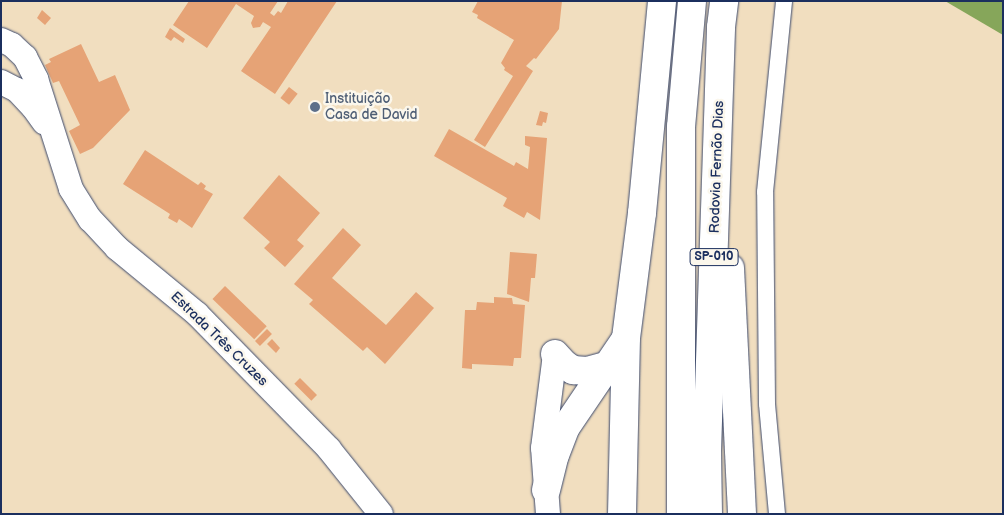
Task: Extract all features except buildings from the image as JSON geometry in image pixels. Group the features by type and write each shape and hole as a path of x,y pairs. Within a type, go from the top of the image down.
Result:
{"highway":[{"path":"622,514 626,338 641,222 662,1"},
{"name":"SP-010","path":"681,514 682,127 692,1"},
{"path":"724,6 730,290 742,514"},
{"name":"Rodovia Fernão Dias","path":"708,514 707,441 724,6"},
{"path":"547,502 555,455 566,426 610,365 626,338"},
{"path":"554,354 573,370 587,371 610,365"}],"street":[{"path":"777,514 768,404 765,192 784,1"},
{"name":"Estrada Três Cruzes","path":"1,40 12,45 25,57 36,80 71,189 90,219 117,248 198,314 329,449 381,514"},
{"name":"Estrada Três Cruzes","path":"1,82 17,90 33,107 53,136"},
{"path":"547,502 543,448 554,354"}],"green space":[{"path":"945,1 1003,1 1003,35"}],"place":[{"name":"Instituição Casa de David","path":"315,107"}]}
